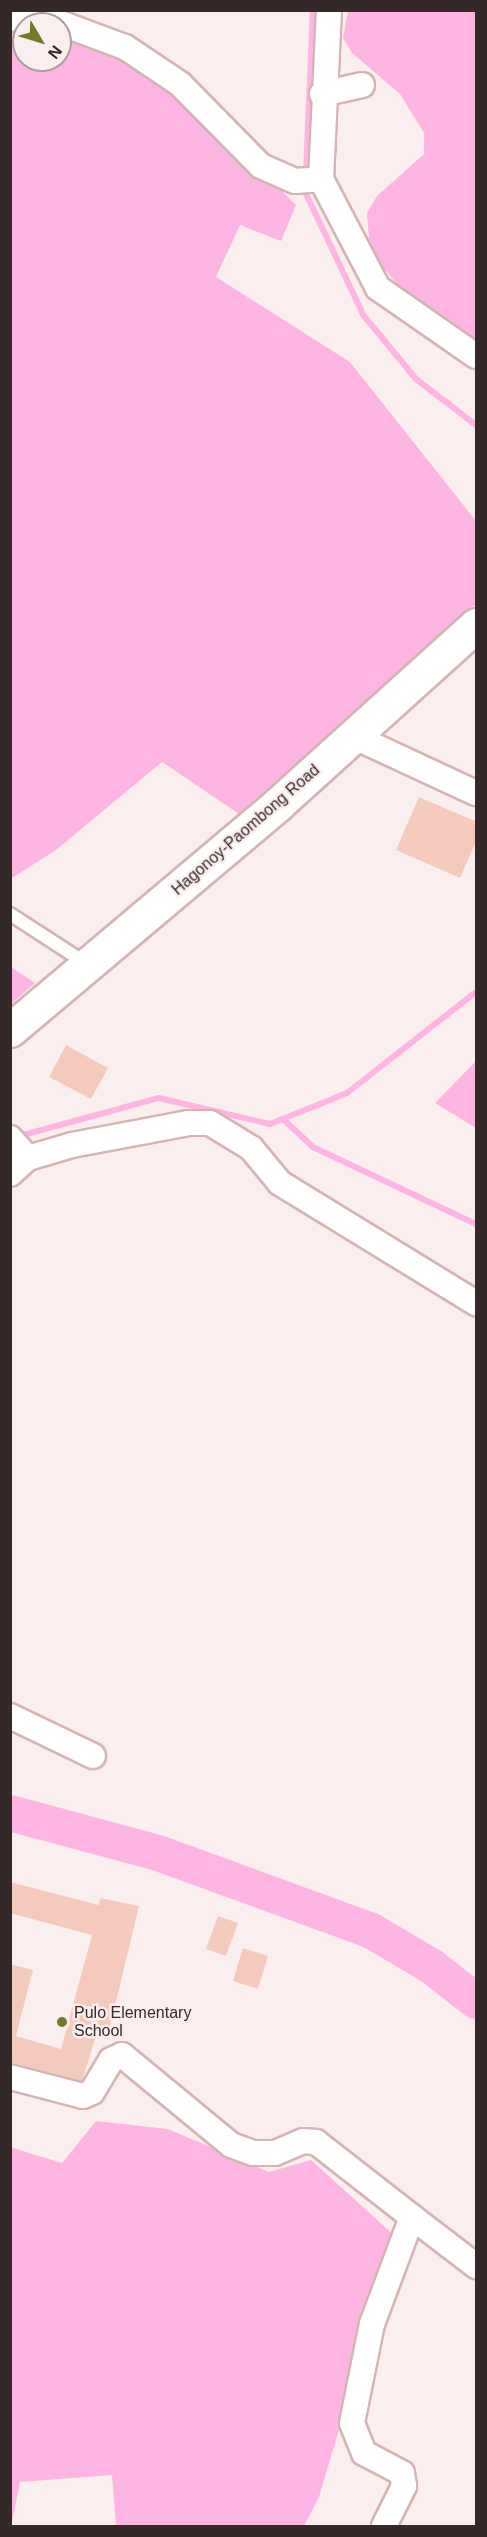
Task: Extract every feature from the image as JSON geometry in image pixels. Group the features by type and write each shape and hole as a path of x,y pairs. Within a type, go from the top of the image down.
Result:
{"main road":[{"name":"Hagonoy-Paombong Road","path":"10,1030 353,736 477,625"}],"street":[{"path":"10,19 28,10 124,47 180,84 261,166 311,180"},
{"path":"329,10 322,94 311,180 378,288 477,356"},
{"path":"322,94 362,85"},
{"path":"353,736 477,793"},
{"path":"16,1154 188,1123 210,1123 251,1148 280,1183 477,1303"},
{"path":"10,1716 93,1756"},
{"path":"10,2077 83,2096 92,2092 111,2060 122,2055 231,2145 253,2153 274,2153 303,2141 316,2142 477,2266"},
{"path":"384,2526 404,2486 402,2473 364,2453 352,2423 372,2324 412,2217"}],"lane":[{"path":"10,914 88,964"}],"shaded area":[{"path":"348,11 476,11 476,342 403,291 370,252 367,213 377,196 424,154 424,133 400,94 352,53 343,38"},
{"path":"10,24 12,24 12,72 72,72 72,33 107,48 178,89 296,205 281,241 240,225 216,277 350,362 476,521 476,604 239,814 162,762 56,850 12,878"},
{"path":"11,967 35,983 10,1004"},
{"path":"476,1061 476,1128 435,1103"},
{"path":"96,2121 168,2129 269,2172 311,2160 396,2237 319,2497 304,2526 116,2526 112,2475 20,2482 11,2526 10,2147 62,2163"}],"building":[{"path":"419,797 477,822 477,839 460,878 396,850"},
{"path":"66,1045 108,1068 91,1099 49,1077"},
{"path":"10,1882 99,1905 100,1898 139,1906 107,2039 96,2036 82,2081 10,2062 10,1964 33,1970 16,2036 61,2049 92,1935 10,1913"},
{"path":"218,1916 238,1923 226,1956 206,1949"},
{"path":"243,1948 268,1956 258,1989 233,1981"}],"waterway":[{"path":"306,174 313,10"},
{"path":"306,184 306,194 364,316 416,379 476,425"},
{"path":"16,1137 159,1098 270,1124 347,1093 476,992"},
{"path":"283,1119 313,1147 476,1224"},
{"path":"10,1813 158,1853 370,1930 431,1966 476,2001"}],"place":[{"name":"Pulo Elementary School","path":"62,2022"}]}
